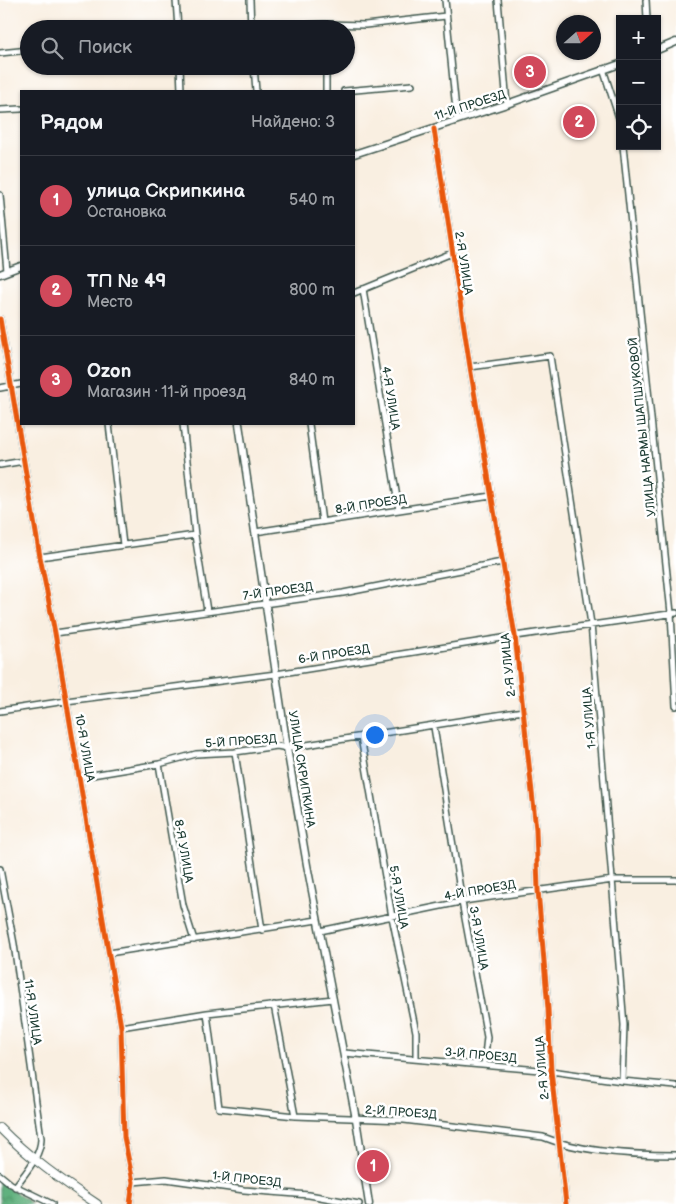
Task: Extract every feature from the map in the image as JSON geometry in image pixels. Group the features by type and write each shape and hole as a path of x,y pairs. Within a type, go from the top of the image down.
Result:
{"main road":[{"path":"0,1128 35,1158 97,1204"}],"street":[{"path":"176,0 177,20"},
{"path":"250,0 251,20"},
{"path":"445,0 457,120"},
{"path":"498,0 508,104"},
{"path":"646,0 647,15"},
{"path":"355,25 446,16"},
{"path":"661,48 676,42"},
{"path":"0,53 20,51"},
{"name":"11-Й ПРОЕЗД","path":"355,154 508,104 616,65"},
{"path":"603,69 616,109"},
{"path":"180,75 181,90"},
{"path":"255,75 256,90"},
{"path":"326,75 326,90"},
{"path":"355,90 412,85"},
{"path":"0,110 20,108"},
{"name":"2-Я УЛИЦА","path":"434,129 470,367 515,636 536,829 538,890 551,1071 566,1204"},
{"name":"УЛИЦА НАРМЫ ШАПШУКОВОЙ","path":"623,150 674,613 676,706"},
{"path":"0,195 7,271"},
{"path":"355,293 452,253"},
{"path":"0,274 20,266"},
{"name":"4-Я УЛИЦА","path":"363,289 399,510"},
{"name":"10-Я УЛИЦА","path":"0,319 80,777 121,1027 124,1137 133,1182 130,1204"},
{"name":"1-Я УЛИЦА","path":"470,367 550,356 591,624 624,1025 622,1081"},
{"path":"0,388 20,384"},
{"path":"109,425 123,545"},
{"path":"183,425 195,535 207,612"},
{"name":"УЛИЦА СКРИПКИНА","path":"239,425 287,748 356,1119 369,1204"},
{"path":"309,425 322,522"},
{"path":"0,465 24,461"},
{"name":"8-Й ПРОЕЗД","path":"255,532 491,496"},
{"path":"40,556 195,535"},
{"name":"7-Й ПРОЕЗД","path":"55,633 343,592 502,562"},
{"name":"6-Й ПРОЕЗД","path":"0,711 276,674 591,624 674,613"},
{"name":"5-Й ПРОЕЗД","path":"80,777 159,764 196,754 235,752 277,746 287,748 362,738 522,711"},
{"name":"3-Я УЛИЦА","path":"434,726 462,902 487,1037 484,1065"},
{"name":"5-Я УЛИЦА","path":"362,738 392,917 416,1032 416,1059"},
{"path":"235,752 262,930"},
{"name":"8-Я УЛИЦА","path":"159,764 183,905 194,940"},
{"name":"11-Я УЛИЦА","path":"0,869 14,944 41,1138 41,1144 35,1158"},
{"name":"4-Й ПРОЕЗД","path":"320,931 462,902 538,890 613,880 676,880"},
{"path":"109,954 318,920"},
{"path":"121,1027 207,1013 333,999"},
{"path":"274,1005 296,1116"},
{"name":"2-Й ПРОЕЗД","path":"207,1013 219,1108 296,1116 404,1120 543,1137 559,1144 608,1151 676,1156"},
{"name":"3-Й ПРОЕЗД","path":"344,1053 551,1071 676,1086"},
{"path":"15,1186 35,1158"},
{"path":"0,1175 15,1186 52,1204"},
{"name":"1-Й ПРОЕЗД","path":"133,1182 166,1179 244,1190 309,1195 359,1204"}],"green space":[{"path":"0,1181 32,1204 0,1204"}],"cycle path":[{"path":"434,129 470,367 515,636 536,829 538,890 551,1071 566,1204"},
{"path":"0,319 121,1027 124,1137 133,1182 130,1204"}],"place":[{"name":"Ozon","path":"530,72"},
{"name":"ТП № 49","path":"579,122"},
{"name":"улица Скрипкина","path":"373,1166"}]}
